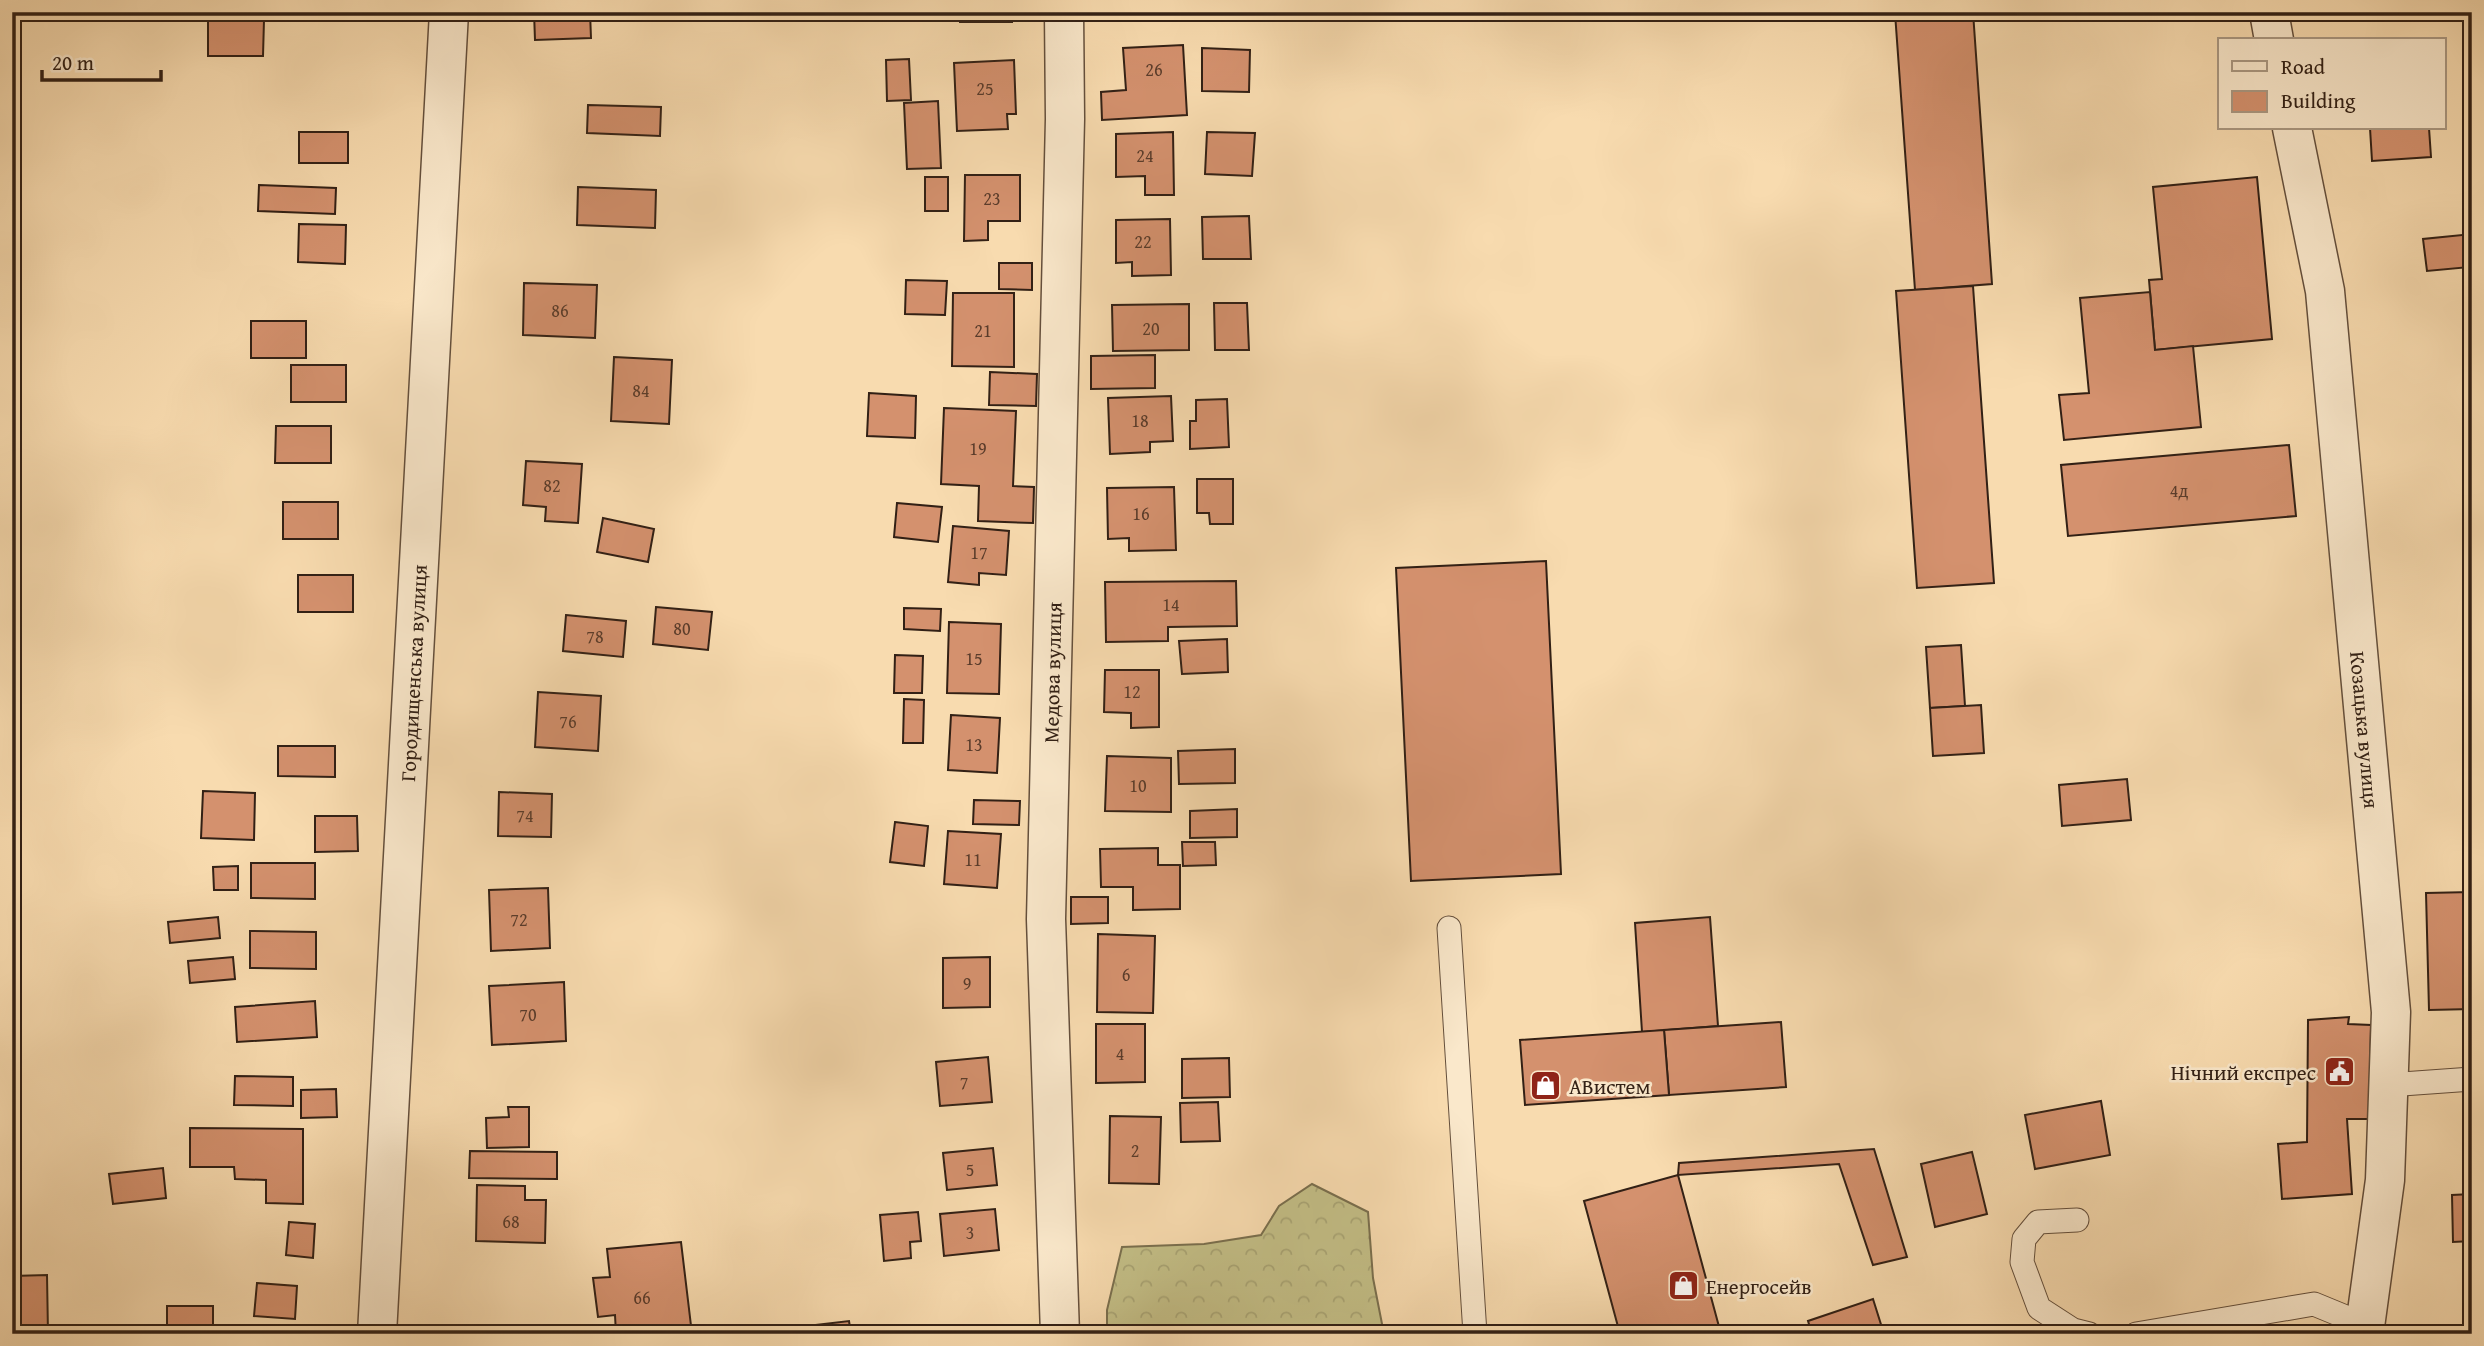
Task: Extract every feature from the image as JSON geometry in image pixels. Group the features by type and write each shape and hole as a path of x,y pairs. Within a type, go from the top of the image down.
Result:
{"street":[{"name":"Городищенська вулиця","path":"377,1334 449,12"},
{"name":"Медова вулиця","path":"1060,1334 1046,919 1065,132 1063,12"},
{"path":"2269,12 2274,38"},
{"name":"Козацька вулиця","path":"2292,130 2327,305 2391,1012 2385,1180 2365,1329"}],"lane":[{"path":"1449,928 1475,1334"},
{"path":"2388,1085 2472,1079"},
{"path":"2077,1220 2038,1222 2024,1239 2022,1262 2039,1308 2073,1330 2089,1334"},
{"path":"2136,1334 2314,1304 2365,1329"}],"green space":[{"path":"1312,1184 1368,1212 1373,1278 1384,1334 1107,1334 1107,1310 1122,1247 1204,1244 1261,1235 1279,1206"}],"building":[{"path":"276,12 344,12 344,18 276,16"},
{"path":"534,12 590,12 591,38 535,40"},
{"path":"960,12 1012,12 1012,22 960,22"},
{"path":"1790,12 1973,12 1992,284 1915,290 1895,13 1791,20"},
{"path":"208,19 264,20 263,56 208,56"},
{"path":"1183,45 1187,115 1102,120 1101,92 1126,90 1123,48"},
{"path":"1202,48 1250,50 1249,92 1202,91"},
{"path":"909,59 911,100 887,101 886,60"},
{"path":"1014,60 1016,114 1007,114 1008,129 957,131 954,63"},
{"path":"938,101 941,168 907,169 904,103"},
{"path":"588,105 661,107 660,136 587,133"},
{"path":"2370,130 2429,130 2431,157 2372,161"},
{"path":"299,132 348,132 348,163 299,163"},
{"path":"1173,132 1174,195 1145,195 1145,176 1116,177 1116,134"},
{"path":"1207,132 1255,133 1252,176 1205,174"},
{"path":"965,175 1020,175 1020,221 988,221 988,240 964,241"},
{"path":"925,177 948,177 948,211 925,211"},
{"path":"2257,177 2272,339 2155,350 2149,280 2162,279 2153,187"},
{"path":"259,185 336,188 335,214 258,211"},
{"path":"578,187 656,190 655,228 577,225"},
{"path":"1249,216 1251,259 1203,259 1202,217"},
{"path":"1170,219 1171,275 1132,276 1132,262 1116,263 1116,220"},
{"path":"299,224 346,225 345,264 298,262"},
{"path":"2472,234 2472,295 2469,267 2427,271 2423,239"},
{"path":"999,263 1032,263 1032,290 999,289"},
{"path":"906,280 947,281 945,315 905,314"},
{"path":"524,283 597,285 595,338 523,335"},
{"path":"1973,286 1994,583 1917,588 1896,291"},
{"path":"2150,292 2155,350 2193,346 2201,427 2064,440 2059,395 2089,393 2080,298"},
{"path":"953,293 1014,293 1014,367 952,366"},
{"path":"1214,303 1247,303 1249,350 1215,350"},
{"path":"1189,304 1189,350 1113,351 1112,305"},
{"path":"251,321 306,321 306,358 251,358"},
{"path":"1155,355 1155,388 1091,389 1091,356"},
{"path":"614,357 672,360 669,424 611,421"},
{"path":"291,365 346,365 346,402 291,402"},
{"path":"990,372 1037,374 1036,406 989,405"},
{"path":"869,393 916,396 915,438 867,436"},
{"path":"1171,396 1173,441 1150,442 1150,452 1110,454 1108,398"},
{"path":"1227,399 1229,447 1190,449 1190,421 1196,421 1196,400"},
{"path":"944,408 1016,411 1013,486 1034,487 1033,523 978,521 979,486 941,484"},
{"path":"276,426 331,426 331,463 275,463"},
{"path":"2289,445 2296,516 2068,536 2061,465"},
{"path":"526,461 582,464 578,523 545,521 546,507 523,505"},
{"path":"1197,479 1233,479 1233,524 1210,524 1209,513 1197,513"},
{"path":"1174,487 1176,550 1129,551 1129,538 1108,539 1107,488"},
{"path":"283,502 338,502 338,539 283,539"},
{"path":"897,503 942,507 938,542 894,537"},
{"path":"603,518 654,529 648,562 597,552"},
{"path":"953,526 1009,531 1006,575 979,573 979,585 948,582"},
{"path":"1546,561 1561,874 1411,881 1396,568"},
{"path":"298,575 353,575 353,612 298,612"},
{"path":"1236,581 1237,626 1168,627 1168,641 1106,642 1105,582"},
{"path":"656,607 712,612 708,650 653,644"},
{"path":"904,608 941,609 940,631 904,629"},
{"path":"566,615 626,621 623,657 563,651"},
{"path":"949,622 1001,624 999,694 947,693"},
{"path":"1227,639 1228,672 1182,674 1179,641"},
{"path":"1961,645 1965,706 1930,708 1926,647"},
{"path":"895,655 923,656 922,693 894,693"},
{"path":"1105,670 1159,670 1159,727 1131,728 1131,713 1104,712"},
{"path":"538,692 601,696 598,751 535,747"},
{"path":"904,699 924,700 923,743 903,743"},
{"path":"1981,705 1984,753 1933,756 1930,708"},
{"path":"951,715 1000,718 997,773 948,770"},
{"path":"278,746 335,746 335,777 278,776"},
{"path":"1235,749 1235,783 1179,784 1178,751"},
{"path":"1107,756 1171,758 1171,812 1105,811"},
{"path":"2127,779 2131,820 2062,826 2059,785"},
{"path":"203,791 255,793 254,840 201,838"},
{"path":"499,792 552,794 551,837 498,836"},
{"path":"974,800 1020,801 1019,825 973,824"},
{"path":"1237,809 1237,837 1190,838 1190,811"},
{"path":"315,816 357,816 358,851 315,852"},
{"path":"895,822 928,826 924,866 890,862"},
{"path":"948,831 1001,834 997,888 944,884"},
{"path":"1182,842 1215,842 1216,865 1183,866"},
{"path":"1158,848 1158,865 1180,865 1180,909 1133,910 1133,887 1101,887 1100,849"},
{"path":"251,863 315,863 315,899 251,898"},
{"path":"238,866 238,890 214,890 213,867"},
{"path":"548,888 550,948 491,951 489,890"},
{"path":"2472,892 2472,1009 2429,1010 2426,893"},
{"path":"1071,897 1108,897 1108,923 1071,924"},
{"path":"218,917 220,938 170,943 168,922"},
{"path":"1710,917 1718,1026 1642,1032 1635,923"},
{"path":"250,931 316,932 316,969 250,968"},
{"path":"1098,934 1155,936 1153,1013 1097,1012"},
{"path":"233,957 235,979 190,983 188,961"},
{"path":"990,957 990,1007 943,1008 943,958"},
{"path":"564,982 566,1041 492,1045 489,986"},
{"path":"315,1001 317,1037 237,1042 235,1007"},
{"name":"Нічний експрес","path":"2349,1017 2348,1024 2371,1025 2369,1119 2347,1119 2352,1194 2282,1199 2278,1144 2307,1142 2308,1020"},
{"path":"1781,1022 1786,1087 1669,1095 1664,1030"},
{"path":"1096,1024 1145,1024 1145,1082 1096,1083"},
{"path":"1664,1030 1669,1095 1525,1105 1520,1040"},
{"path":"988,1057 992,1102 940,1106 936,1062"},
{"path":"1229,1058 1230,1097 1182,1098 1182,1059"},
{"path":"235,1076 293,1077 293,1106 234,1105"},
{"path":"336,1089 337,1117 301,1118 301,1090"},
{"path":"2101,1101 2110,1155 2035,1169 2025,1115"},
{"path":"1218,1102 1220,1141 1181,1142 1180,1103"},
{"path":"508,1107 529,1107 529,1147 487,1148 486,1118 509,1117"},
{"path":"1110,1116 1161,1117 1159,1184 1109,1183"},
{"path":"190,1128 303,1129 303,1204 266,1203 266,1180 235,1179 234,1167 190,1167"},
{"path":"993,1148 997,1185 947,1190 943,1153"},
{"path":"1874,1149 1907,1257 1873,1265 1839,1164 1678,1175 1679,1163"},
{"path":"470,1151 557,1152 557,1179 469,1178"},
{"path":"1972,1152 1987,1214 1935,1227 1921,1164"},
{"path":"163,1168 166,1198 113,1204 109,1174"},
{"path":"1678,1175 1721,1334 1620,1334 1584,1201"},
{"path":"477,1185 525,1186 525,1200 546,1200 545,1243 476,1241"},
{"path":"2472,1194 2472,1241 2453,1242 2452,1195"},
{"path":"995,1209 999,1250 944,1256 940,1214"},
{"path":"918,1212 921,1241 910,1242 911,1258 884,1261 880,1215"},
{"path":"289,1222 315,1224 313,1258 286,1255"},
{"path":"681,1242 692,1334 616,1334 615,1315 598,1317 593,1278 610,1277 607,1249"},
{"path":"47,1275 48,1334 12,1334 12,1276"},
{"path":"257,1283 297,1286 295,1319 254,1316"},
{"path":"1873,1299 1884,1334 1812,1334 1808,1321"},
{"path":"167,1306 213,1306 213,1334 167,1334"},
{"path":"849,1321 851,1334 799,1334 799,1327"}],"place":[{"name":"Нічний експрес","path":"2339,1072"},
{"name":"АВистем","path":"1546,1086"},
{"name":"Енергосейв","path":"1683,1286"}]}
